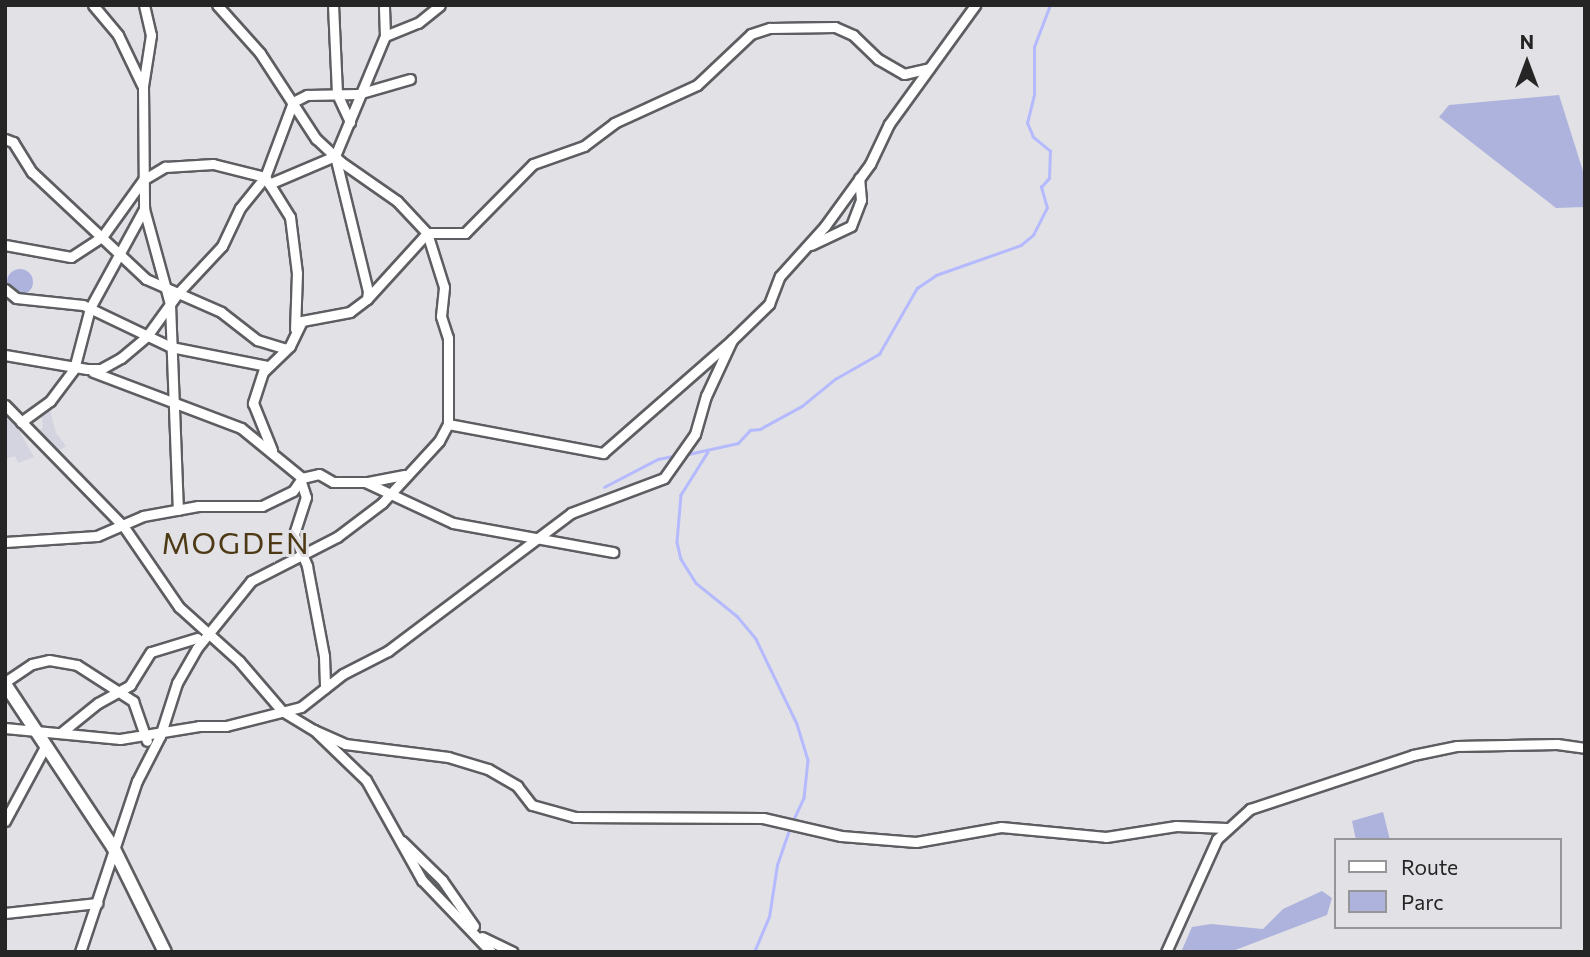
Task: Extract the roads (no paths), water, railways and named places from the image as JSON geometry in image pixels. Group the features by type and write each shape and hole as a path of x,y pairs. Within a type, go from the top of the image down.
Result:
{"street":[{"path":"93,5 118,35 143,86"},
{"path":"144,5 151,35 143,86 144,209 170,304 176,400 178,510"},
{"path":"62,732 98,703 122,692 151,652 197,643 210,635 250,581 304,554 365,517 439,441 448,424 448,338 441,316 444,287 427,233 397,201 316,139 260,53 217,5"},
{"path":"333,5 337,94 350,122"},
{"path":"367,299 367,279 346,216 335,156 350,122 358,94 385,36 384,5"},
{"path":"385,36 418,23 440,5"},
{"path":"448,424 603,453 769,304 780,276 809,246 859,178 889,124 975,5"},
{"path":"295,329 310,316 350,312 367,299 427,233 465,233 533,164 584,146 614,123 697,85 718,61 760,30 835,27 853,35 878,59 904,74 929,68"},
{"path":"272,450 253,403 267,366 286,349 295,329 297,273 290,217 269,180 293,102 307,94 358,94 410,79"},
{"path":"5,139 13,142 32,172 121,258 167,289 220,312 257,340 286,349"},
{"path":"5,355 74,369 111,365 147,336 178,293 222,246 240,208 258,188 269,180 335,156"},
{"path":"5,246 71,257 102,237 143,180 165,167 192,163 269,180"},
{"path":"809,246 851,226 861,200 859,178"},
{"path":"21,422 50,401 74,369 90,308 121,258 144,209"},
{"path":"5,289 16,298 90,308 171,347 267,366"},
{"path":"5,728 38,734 62,732 146,737 199,726 226,726 302,707 325,688 388,651 451,600 540,539 571,513 664,478 695,434 706,396 732,340"},
{"path":"87,369 176,400 241,428 272,450 302,480 306,503 294,527 304,554 322,645 325,688"},
{"path":"5,405 124,527 194,622 210,635 282,710 313,730 345,744 447,757 488,769 517,786 532,805 585,818 624,814 763,818 841,836 916,842 1001,827 1105,837 1176,826 1227,828"},
{"path":"5,542 63,540 124,527 143,516 178,510 262,506 275,502 302,480 319,474 333,482 363,482 406,474"},
{"path":"363,482 453,523 614,552"},
{"path":"80,952 116,851 122,820 149,753 160,736 177,683 197,643 194,622"},
{"path":"149,753 138,710 122,692 77,665 49,660 32,664 5,683 116,851 165,952"},
{"path":"313,730 366,780 422,880 481,936 513,952"},
{"path":"1166,952 1217,839 1250,809 1413,755 1457,746 1557,744 1585,748"},
{"path":"5,821 46,745"},
{"path":"401,840 442,880 491,952"},
{"path":"5,913 97,903"}],"waterway":[{"path":"684,455 738,443 750,430 760,429 802,406 835,379 879,354 917,288 936,275 1021,245 1033,235 1047,208 1041,187 1049,178 1050,151 1033,137 1027,123 1034,95 1034,47 1050,5"},
{"path":"708,452 681,495 677,542 681,559 696,583 737,616 756,639 797,724 808,760 804,798 793,822"},
{"path":"604,487 658,459 678,455"},
{"path":"754,952 769,917 777,865 790,828"}],"district":[{"name":"MOGDEN","path":"236,542"}]}
